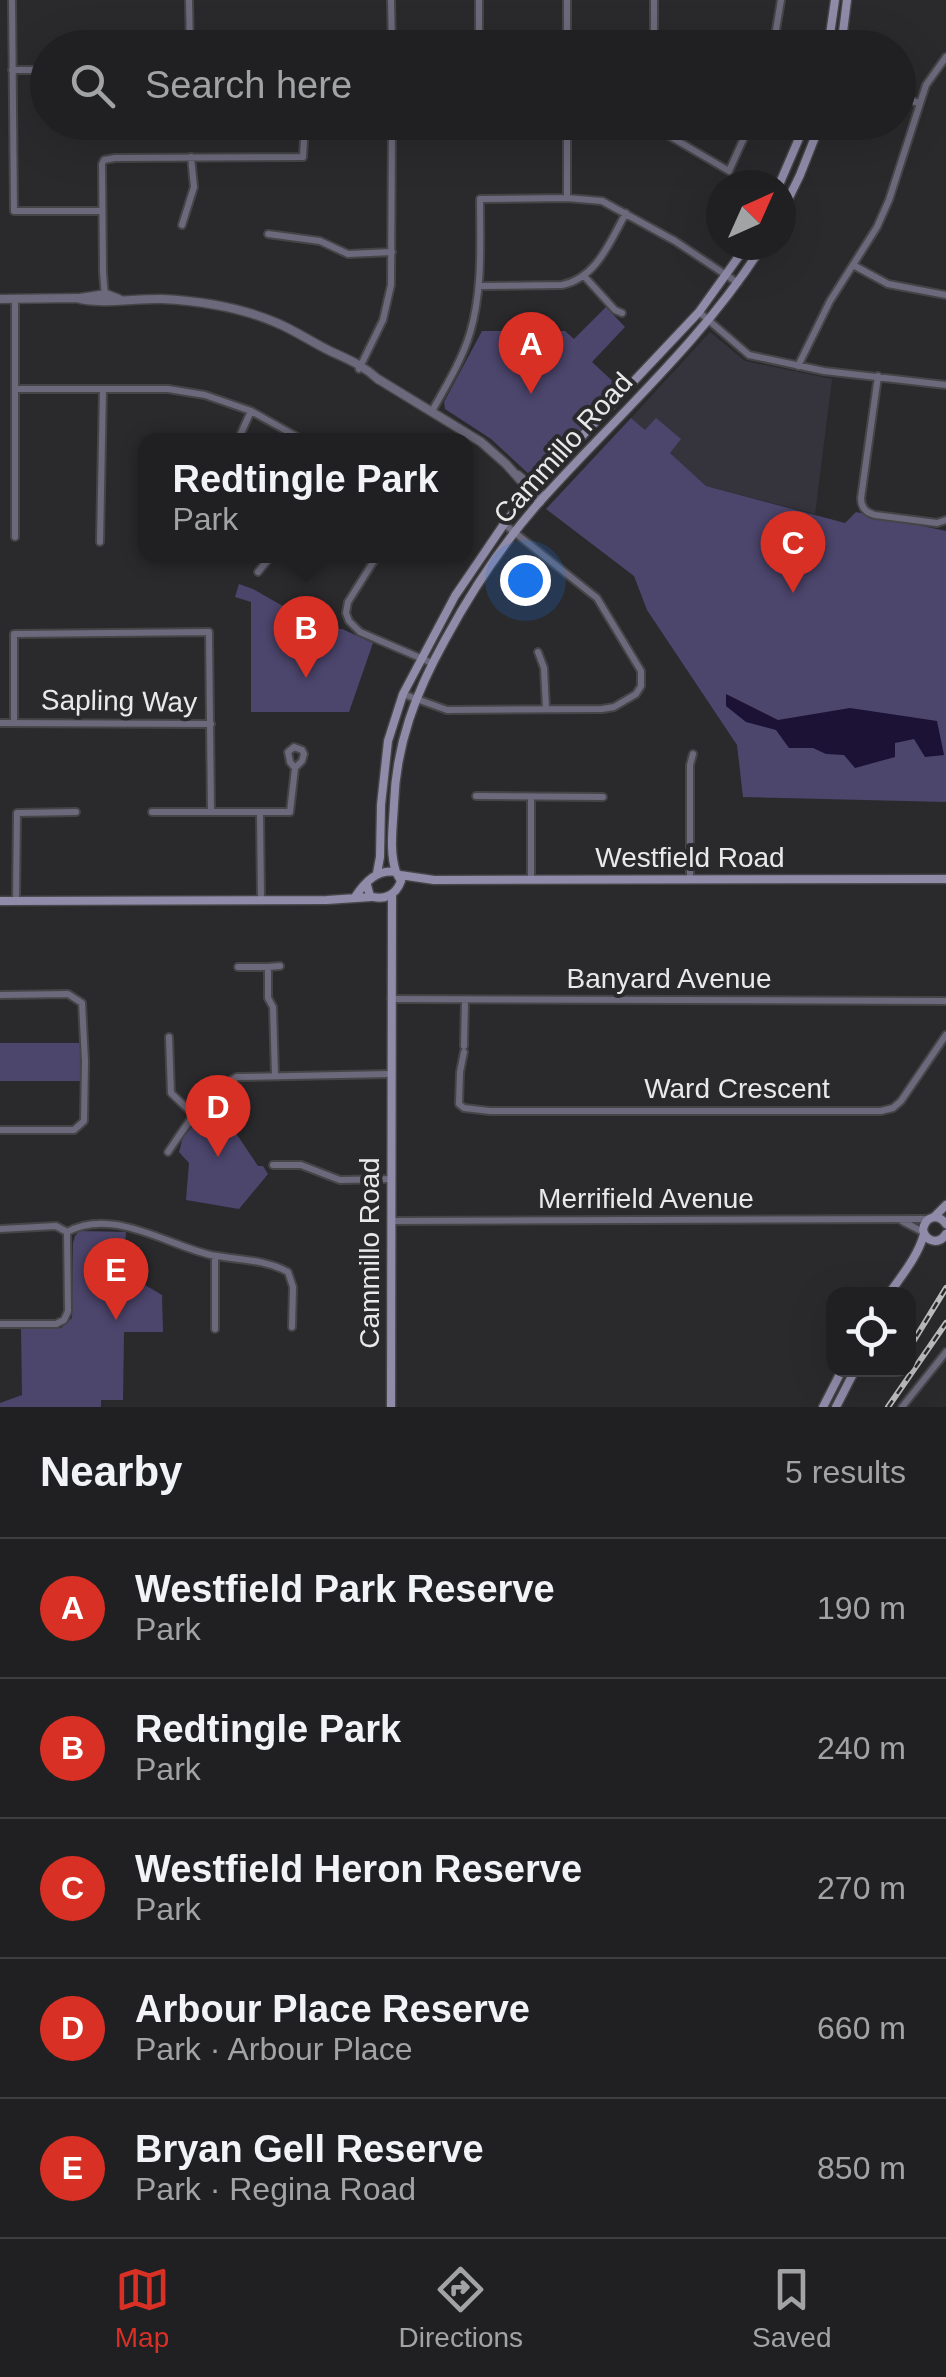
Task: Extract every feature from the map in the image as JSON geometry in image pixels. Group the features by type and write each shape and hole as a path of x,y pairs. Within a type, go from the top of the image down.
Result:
{"main road":[{"path":"830,30 834,0"},
{"path":"843,30 847,0"},
{"path":"785,170 798,140"},
{"path":"796,183 813,140"},
{"name":"Cammillo Road","path":"377,873 386,752 403,694 455,596 532,490 698,312 738,260"},
{"name":"Cammillo Road","path":"398,878 392,856 394,788 403,733 432,663 481,578 515,532 709,320 752,260"},
{"path":"0,901 376,898 392,894 398,878 386,870 377,873 355,898"},
{"name":"Westfield Road","path":"398,878 946,879"},
{"path":"367,885 367,892 376,898"},
{"name":"Cammillo Road","path":"391,1407 392,894"},
{"name":"Cammillo Road","path":"376,898 390,920"},
{"path":"893,1287 921,1244 923,1226 946,1205"},
{"path":"931,1218 942,1219 946,1224"},
{"path":"924,1233 929,1240 936,1241"},
{"path":"912,1259 946,1234"},
{"path":"823,1407 838,1377"},
{"path":"836,1407 851,1377"}],"street":[{"path":"12,0 14,211 102,211"},
{"path":"190,0 190,30"},
{"path":"392,0 392,30"},
{"path":"479,0 479,30"},
{"path":"567,0 567,30"},
{"path":"654,0 654,30"},
{"path":"776,30 781,0"},
{"path":"916,113 930,78 946,57"},
{"path":"12,70 30,70"},
{"path":"0,131 13,131"},
{"path":"103,297 104,160 303,157 304,140"},
{"path":"358,365 383,320 390,294 392,140"},
{"path":"566,198 567,140"},
{"path":"676,140 730,171 743,140"},
{"path":"798,366 824,313 878,227 908,140"},
{"path":"182,225 194,187 191,157"},
{"path":"432,411 472,328 479,286 480,198 602,201 738,282"},
{"path":"479,286 562,285 584,276 598,262 626,212"},
{"path":"268,234 320,241 348,254 392,252"},
{"path":"853,265 888,284 946,295"},
{"path":"584,276 622,313"},
{"path":"0,299 89,301 103,297 196,302 241,310 281,325 332,352 341,361 358,365 370,377 467,433"},
{"path":"15,299 15,537"},
{"path":"698,312 749,355 824,371 946,384"},
{"path":"878,376 862,506 871,514 937,523 946,520"},
{"path":"100,542 103,389"},
{"path":"15,390 168,389 205,395 252,411 291,433"},
{"path":"241,433 252,411"},
{"path":"473,437 542,499"},
{"path":"403,694 447,710 602,709 614,707 636,694 641,686 641,671 600,602 504,524"},
{"path":"258,572 265,563"},
{"path":"373,563 348,602 346,613 350,621 360,632 432,663"},
{"path":"14,723 14,634 210,632 211,724"},
{"path":"538,652 544,668 546,708"},
{"name":"Sapling Way","path":"0,723 211,724 212,812"},
{"path":"690,880 693,754"},
{"path":"152,812 290,812 294,768"},
{"path":"476,796 602,798"},
{"path":"531,880 532,797"},
{"path":"16,901 17,812 76,812"},
{"path":"260,812 261,900"},
{"path":"238,967 280,966"},
{"path":"268,967 275,1076"},
{"path":"0,995 68,994 79,999 84,1008 85,1061 84,1121 80,1127 0,1130"},
{"name":"Banyard Avenue","path":"391,999 946,1001"},
{"name":"Ward Crescent","path":"465,1000 459,1104 490,1111 881,1111 901,1101 946,1035"},
{"path":"169,1037 171,1092 194,1115"},
{"path":"168,1152 194,1115 222,1086 237,1077 390,1074"},
{"path":"273,1165 300,1165 340,1180 392,1179"},
{"name":"Merrifield Avenue","path":"391,1221 931,1218"},
{"name":"Merrifield Avenue","path":"900,1221 924,1233"},
{"path":"0,1228 56,1226 67,1232 83,1226 121,1226 215,1256 276,1265 288,1272 293,1287 292,1326"},
{"path":"0,1324 56,1324 65,1318 67,1232"},
{"path":"215,1256 215,1328"},
{"path":"902,1407 946,1352"}],"shaded area":[{"path":"606,307 625,327 592,362 619,387 595,419 537,478 491,439 445,409 444,402 482,331 565,331 574,339"},
{"path":"710,332 745,361 832,379 815,514 706,486 631,418"},
{"path":"631,418 645,430 656,418 681,439 670,453 706,486 845,523 856,512 946,531 946,802 743,797 737,745 647,610 634,576 546,509"},
{"path":"239,584 321,628 342,629 373,643 349,712 251,712 251,602 235,597"},
{"path":"726,694 778,720 850,708 937,721 944,755 925,757 914,739 895,743 895,757 855,768 844,755 813,748 789,748 776,730 746,722 726,706"},
{"path":"0,1043 80,1043 80,1081 0,1081"},
{"path":"215,1102 258,1166 263,1166 268,1174 239,1209 186,1200 189,1163 179,1152 183,1137"},
{"path":"79,1231 126,1232 123,1272 162,1295 163,1332 124,1332 123,1400 101,1400 101,1407 0,1407 0,1403 22,1395 21,1329 61,1328 72,1318 73,1243"}],"railway":[{"path":"916,1337 946,1288"},
{"path":"888,1407 946,1323"}],"place":[{"name":"Westfield Park Reserve","path":"531,394"},
{"name":"Westfield Heron Reserve","path":"793,593"},
{"name":"Redtingle Park","path":"306,678"},
{"name":"Arbour Place Reserve","path":"218,1157"},
{"name":"Bryan Gell Reserve","path":"116,1320"}]}
